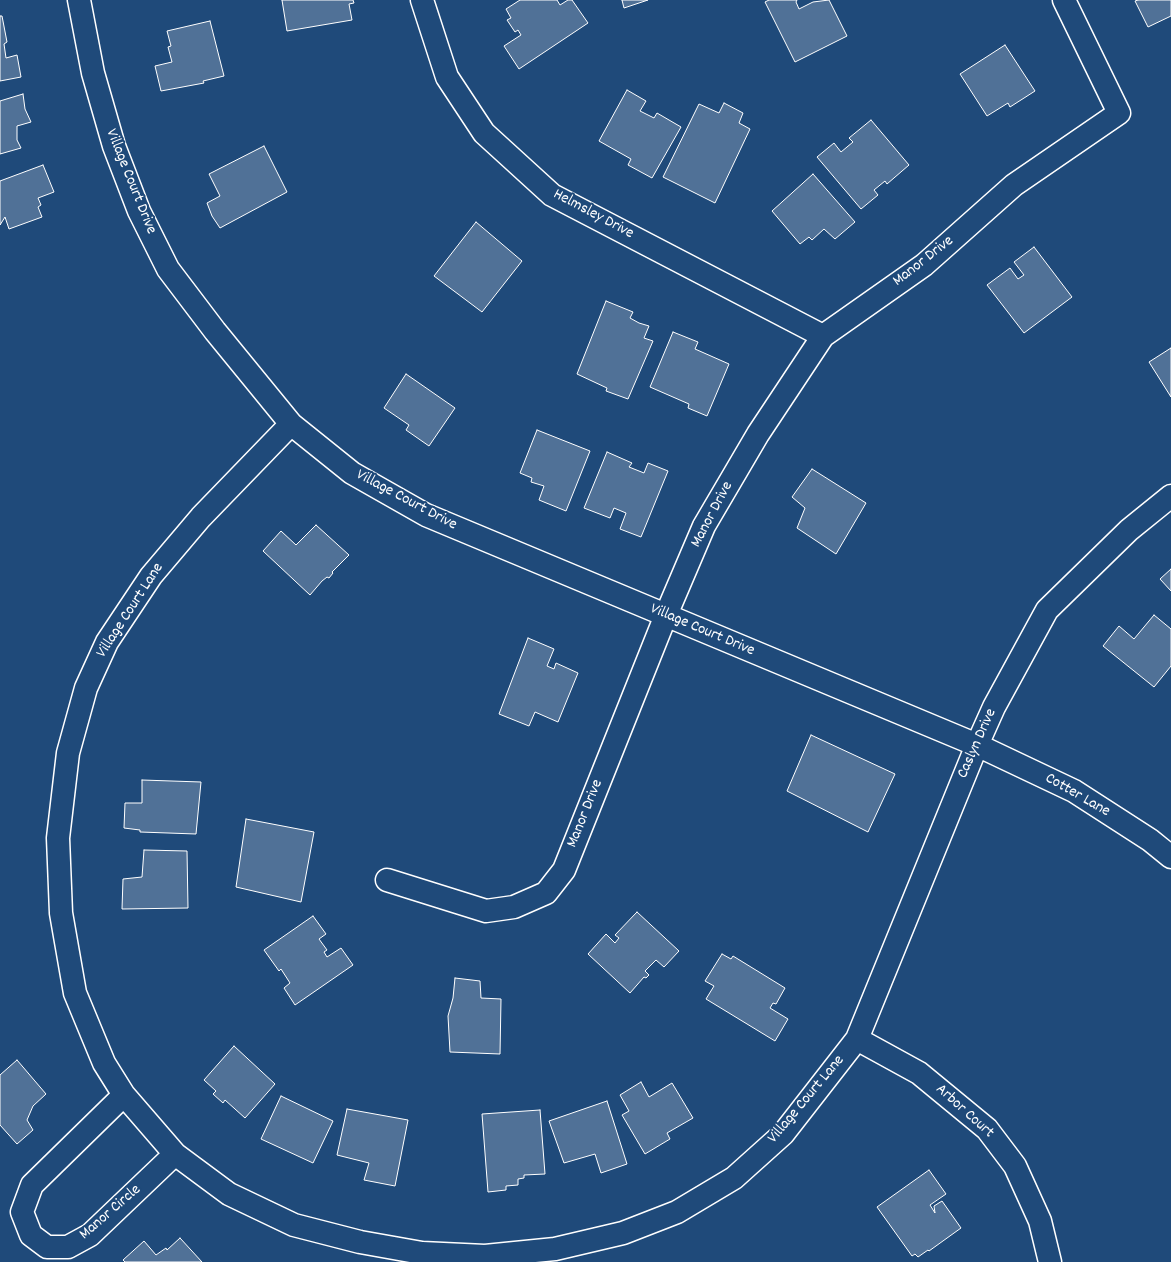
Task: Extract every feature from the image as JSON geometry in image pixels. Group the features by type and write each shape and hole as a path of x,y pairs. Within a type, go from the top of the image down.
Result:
{"street":[{"name":"Village Court Drive","path":"80,0 93,73 114,146 139,211 168,269 215,331 291,424 352,473 426,515 977,745"},
{"name":"Helmsley Drive","path":"422,0 447,77 480,127 484,133 552,195 823,336"},
{"name":"Manor Drive","path":"387,880 486,911 514,907 546,894 564,870 666,616 704,526 758,434 823,336 924,265 1014,185 1119,113 1064,0"},
{"name":"Village Court Lane","path":"291,424 201,516 151,576 107,642 86,688 68,753 58,838 61,913 75,993 104,1063 124,1095 175,1154 229,1194 294,1225 360,1242 422,1253 485,1256 555,1249 623,1232 677,1212 734,1178 783,1134 857,1039"},
{"name":"Caslyn Drive","path":"857,1039 977,745 994,707 1047,610 1129,530 1171,496"},
{"name":"Cotter Lane","path":"977,745 1074,791 1150,840 1171,857"},
{"name":"Arbor Court","path":"857,1039 919,1073 986,1129 1015,1166 1040,1221 1050,1262"},
{"name":"Manor Circle","path":"124,1095 32,1185 22,1212 32,1235 47,1248 68,1247 90,1235 175,1154"}],"building":[{"path":"282,0 353,0 354,3 349,4 352,20 287,31"},
{"path":"520,0 557,0 560,5 568,0 572,0 588,23 519,69 504,46 521,35 518,30 515,32 507,20 511,18 506,9"},
{"path":"622,0 648,0 624,8"},
{"path":"769,0 797,0 796,2 799,9 813,2 829,0 847,36 795,62 765,2"},
{"path":"1171,0 1171,16 1148,27 1135,1"},
{"path":"0,16 2,16 7,42 4,44 6,58 17,55 21,77 0,81"},
{"path":"210,21 224,76 203,81 204,83 161,91 155,66 172,62 168,47 171,46 167,31"},
{"path":"1005,45 1035,91 1010,107 1008,103 987,116 960,74"},
{"path":"627,90 646,101 640,111 654,118 657,113 681,127 652,178 628,165 631,159 599,141"},
{"path":"23,94 25,109 31,122 17,126 17,140 21,148 0,154 0,101"},
{"path":"724,103 743,113 739,123 750,129 715,203 663,177 699,104 719,113"},
{"path":"871,120 909,165 887,184 885,181 874,190 878,195 861,209 817,157 834,143 841,152 853,142 849,138"},
{"path":"264,146 287,192 220,228 212,216 207,203 220,196 209,174"},
{"path":"43,165 54,192 38,198 41,205 38,207 42,217 9,229 5,217 0,225 0,181"},
{"path":"813,174 855,222 835,239 824,229 812,240 809,237 800,244 772,211"},
{"path":"476,222 522,261 482,312 434,276"},
{"path":"1034,247 1072,297 1024,333 987,285 1010,268 1018,279 1024,275 1014,262"},
{"path":"606,301 633,312 630,318 649,326 644,338 653,341 628,399 606,391 607,388 577,374"},
{"path":"673,332 698,342 695,349 729,364 707,416 688,408 689,404 650,387"},
{"path":"1171,348 1171,397 1149,362"},
{"path":"406,374 455,408 429,446 406,430 409,425 384,408"},
{"path":"537,430 590,451 566,511 539,500 544,486 531,482 532,478 520,473"},
{"path":"607,452 632,463 629,467 644,473 648,463 668,471 641,537 620,529 626,513 614,508 610,518 584,508"},
{"path":"812,469 866,503 836,554 797,528 805,508 792,497"},
{"path":"316,525 349,555 332,572 333,573 329,578 327,577 322,581 310,595 263,551 281,531 296,545"},
{"path":"1171,569 1171,591 1160,579"},
{"path":"1154,615 1171,629 1171,666 1154,687 1103,646 1119,626 1134,639"},
{"path":"528,638 554,649 547,666 554,669 556,663 578,673 558,722 535,712 529,726 499,714"},
{"path":"811,735 895,774 868,832 787,791"},
{"path":"142,780 201,782 196,834 140,832 140,830 124,828 125,803 142,803"},
{"path":"246,819 314,832 301,902 236,887"},
{"path":"144,850 187,851 188,908 122,909 123,879 142,877"},
{"path":"637,912 679,951 664,967 656,960 645,971 649,975 646,978 644,977 630,993 588,954 606,934 615,943 619,938 615,935"},
{"path":"313,916 326,934 319,939 327,950 324,952 327,957 341,948 353,965 295,1005 284,988 290,983 281,969 279,971 264,950"},
{"path":"722,954 731,959 733,956 785,988 776,1004 773,1003 770,1008 788,1019 775,1041 706,999 714,986 705,981"},
{"path":"455,978 480,981 481,998 501,999 500,1054 450,1052 448,1016 453,998"},
{"path":"234,1046 275,1084 245,1118 225,1100 223,1103 213,1094 216,1091 204,1080"},
{"path":"17,1060 46,1094 33,1106 27,1120 33,1130 17,1144 0,1125 0,1075"},
{"path":"641,1082 649,1097 672,1083 693,1118 667,1133 670,1139 645,1154 622,1115 629,1111 620,1095"},
{"path":"281,1096 333,1121 313,1163 261,1139"},
{"path":"607,1101 627,1164 601,1173 595,1154 564,1163 549,1121"},
{"path":"347,1109 408,1120 395,1186 364,1180 369,1163 337,1155"},
{"path":"540,1110 545,1174 524,1175 524,1178 518,1179 518,1185 506,1186 506,1190 488,1192 482,1114"},
{"path":"929,1170 946,1194 930,1205 935,1213 934,1206 942,1201 961,1228 918,1257 915,1254 912,1256 877,1207"},
{"path":"180,1238 202,1262 125,1262 123,1260 144,1241 156,1255 166,1248 167,1250"}]}
